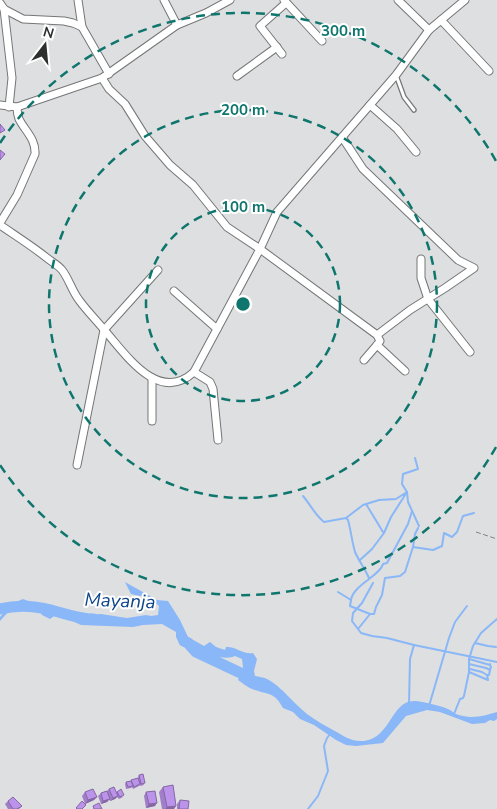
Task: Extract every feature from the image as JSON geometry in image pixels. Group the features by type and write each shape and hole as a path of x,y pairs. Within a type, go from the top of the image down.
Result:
{"street":[{"path":"78,0 82,27 106,76 109,89 125,104 145,136 170,165 193,185 227,227 377,335 380,341 364,360"},
{"path":"164,0 177,25"},
{"path":"0,106 13,107 106,76 177,25 206,13 230,0"},
{"path":"398,0 429,30"},
{"path":"2,6 12,78 13,107 32,138 35,154 17,196 0,224 61,269 78,299 141,371 152,378 173,383 194,372 260,249 277,212 396,74 429,30 465,0"},
{"path":"282,54 260,26 285,1 322,41"},
{"path":"2,6 23,19 64,21 82,27"},
{"path":"440,20 489,71"},
{"path":"237,76 277,47"},
{"path":"370,104 397,129 416,152"},
{"path":"342,137 363,169 458,260 474,268 410,310 377,335"},
{"path":"421,259 420,278 428,298 470,352"},
{"path":"77,465 104,330 158,270"},
{"path":"174,291 217,329"},
{"path":"377,345 404,371"},
{"path":"194,372 210,382 214,389 218,440"},
{"path":"152,378 152,421"}],"lane":[{"path":"396,74 404,97 414,110"}],"path":[{"path":"476,532 497,539"}],"water":[{"path":"125,582 157,600 168,601 188,637 204,646 210,642 216,647 225,650 226,647 230,647 246,653 253,653 257,659 254,671 255,676 271,681 307,714 351,740 364,741 373,738 380,733 401,706 408,702 416,701 433,704 467,717 497,712 497,719 485,723 472,724 440,712 427,710 406,716 383,743 356,746 346,745 314,725 300,719 293,712 283,708 277,699 270,694 252,689 238,680 243,667 242,659 235,656 223,658 180,645 176,632 162,624 133,627 81,625 57,614 50,619 40,612 22,605 10,610 0,621 0,617 11,604 23,599 39,605 48,604 55,606 66,617 74,619 87,615 101,614 127,618 158,615 159,606 147,596 131,594"}],"building":[{"path":"0,124 5,130 0,133"},
{"path":"0,150 5,154 0,160"},
{"path":"143,774 145,783 141,784 139,775"},
{"path":"138,778 140,784 134,787 131,780"},
{"path":"131,781 133,786 128,787 126,782"},
{"path":"173,785 176,806 167,807 163,787"},
{"path":"114,787 118,796 113,798 109,789"},
{"path":"93,789 97,797 88,800 85,792"},
{"path":"121,789 124,795 120,797 117,792"},
{"path":"107,791 110,799 103,801 101,793"},
{"path":"155,791 157,803 149,804 146,792"},
{"path":"13,797 22,806 13,809 8,801"},
{"path":"180,800 189,801 188,809 179,809"},
{"path":"82,801 86,805 82,809 77,809 76,808"},
{"path":"99,803 102,809 94,809 93,806"}],"waterway":[{"path":"415,458 418,469 403,474 402,484 407,492 408,502 419,526"},
{"path":"346,518 363,505 379,500 396,499 407,492 391,517 384,533 372,549 360,560"},
{"path":"303,496 324,522 346,518 348,520 355,552 369,578"},
{"path":"366,504 383,532"},
{"path":"351,600 356,590 377,573 383,564 387,563 408,524 412,511"},
{"path":"409,705 410,659 414,645 361,633 358,629 370,614 374,614 382,595 385,578 400,576 405,572 413,547 433,550 442,546 444,533 452,537 457,532 463,516 474,513"},
{"path":"413,547 418,528"},
{"path":"358,629 352,621 353,613 362,603 373,583"},
{"path":"338,592 351,600 350,606 370,614"},
{"path":"429,706 455,622 467,606"},
{"name":"Mayanja","path":"0,609 32,607 94,619"},
{"path":"454,714 460,699 464,696 469,672 469,659 473,646 481,633 497,619"},
{"name":"Mayanja","path":"184,641 196,652 247,676 253,682"},
{"path":"475,643 496,647"},
{"path":"414,645 497,662"},
{"path":"469,659 490,664"},
{"path":"469,664 490,670 490,665"},
{"path":"470,669 487,675 489,675 490,670"},
{"path":"469,672 488,680 487,675"},
{"path":"308,809 318,796 328,771 324,746 330,734"}]}
